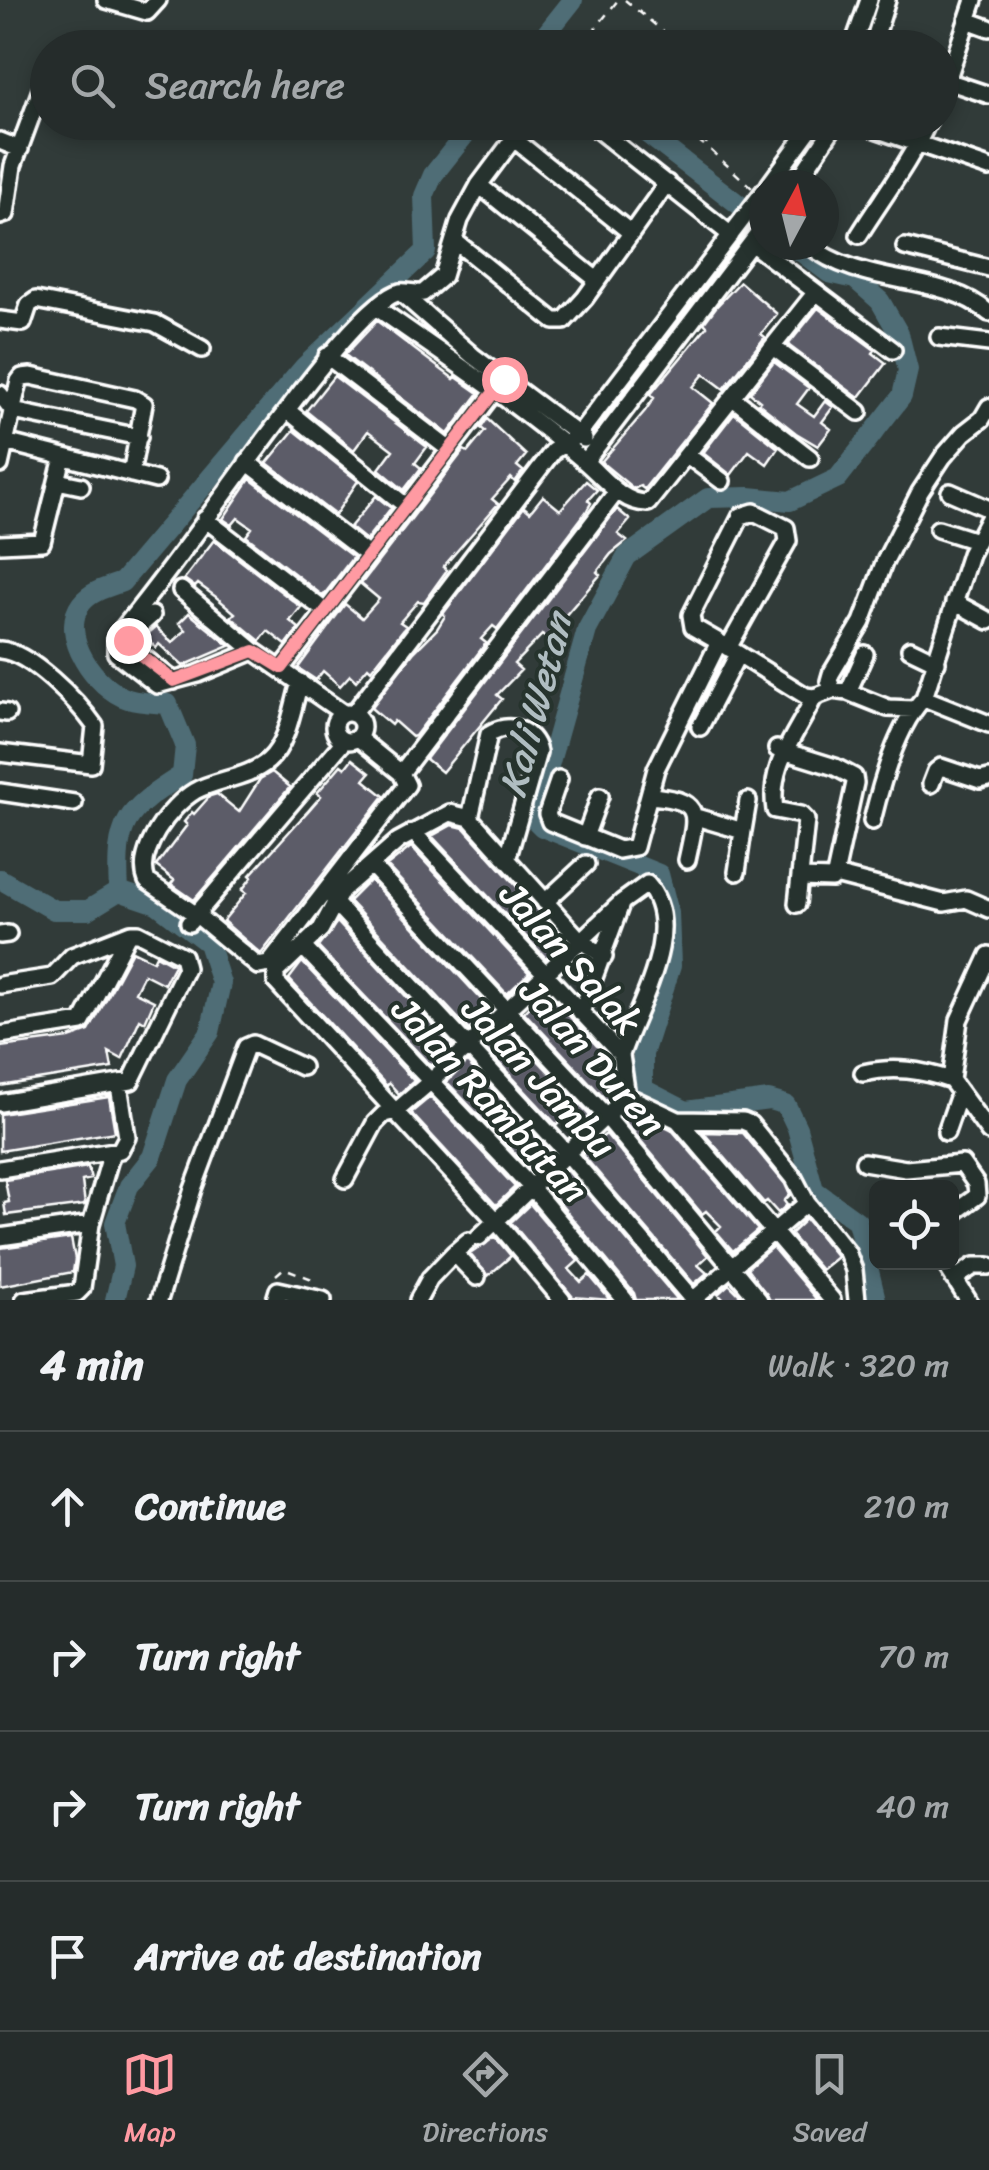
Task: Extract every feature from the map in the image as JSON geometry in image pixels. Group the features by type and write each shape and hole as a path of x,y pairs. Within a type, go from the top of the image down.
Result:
{"street":[{"path":"106,0 147,12 158,0"},
{"path":"859,30 870,0"},
{"path":"878,30 887,0"},
{"path":"959,43 974,0"},
{"path":"967,20 989,28"},
{"path":"959,90 989,95"},
{"path":"0,216 6,214 10,178 30,120"},
{"path":"254,651 164,685 151,682 116,652 114,644 327,356 377,308 400,292 423,293 443,276 460,220 479,185 513,140"},
{"path":"515,140 631,233"},
{"path":"611,140 734,231"},
{"path":"779,170 802,140"},
{"path":"804,170 824,140"},
{"path":"904,140 989,168"},
{"path":"859,235 920,140"},
{"path":"0,141 20,149"},
{"path":"456,242 554,322 570,317 666,183"},
{"path":"479,185 597,280"},
{"path":"300,682 277,750 268,760 185,798 146,847 143,872 147,881 258,966 269,964 404,789 406,779 401,773 351,739 336,736 336,718 348,714 553,452 572,440 749,210"},
{"path":"585,462 749,245"},
{"path":"905,247 989,268"},
{"path":"720,249 737,261"},
{"path":"783,260 816,292 893,350"},
{"path":"831,260 840,266 968,299 989,313"},
{"path":"400,292 499,385"},
{"path":"572,440 585,462 617,491 640,504 648,503 816,292"},
{"path":"0,320 23,322 29,305 36,300 155,323 202,349"},
{"path":"377,308 499,385 572,440 596,448"},
{"path":"939,337 989,343"},
{"path":"773,347 858,412"},
{"path":"327,356 450,450"},
{"path":"131,474 144,409 141,401 25,375 19,381 2,454 63,457 131,474 156,480"},
{"path":"282,668 499,385"},
{"path":"0,394 13,411 139,437"},
{"path":"733,398 810,458"},
{"path":"989,407 982,420 943,457 920,492 884,562 862,622 829,681 841,691 888,708 918,704 989,724"},
{"path":"287,410 406,506"},
{"path":"687,456 722,482"},
{"path":"0,544 42,542 63,457"},
{"path":"247,462 368,555"},
{"path":"57,481 81,486"},
{"path":"401,773 617,491"},
{"path":"950,492 989,509"},
{"path":"559,780 548,819 619,850 633,849 638,844 656,769 729,648 788,542 786,528 754,512 741,516 691,615 693,627 729,648 798,693 814,697 841,691 866,654"},
{"path":"872,821 887,762 937,662 976,541 989,518"},
{"path":"205,519 326,611"},
{"path":"938,529 976,541"},
{"path":"182,590 254,651 361,722 351,739 193,920"},
{"path":"954,602 989,620"},
{"path":"152,616 131,634 129,646 174,681"},
{"path":"700,728 729,648"},
{"path":"910,648 937,662"},
{"path":"0,650 12,651 48,678 82,708 95,726 91,764 0,753"},
{"path":"797,904 805,816 775,810 776,773 779,749 802,724 814,697"},
{"path":"470,818 488,734 502,726 515,728 534,739 538,752 506,860"},
{"path":"779,749 854,777 836,875 832,879 800,878"},
{"path":"932,784 941,767 966,784 989,778"},
{"path":"0,792 74,802"},
{"path":"585,837 600,796"},
{"path":"649,796 690,804 696,817 687,860"},
{"path":"737,872 748,802"},
{"path":"562,1300 496,1220 276,982 276,972 321,929 342,890 398,840 458,812 470,818 580,940 604,957"},
{"path":"696,817 743,831"},
{"name":"Jalan Salak","path":"413,832 621,1054 627,1096 678,1120 832,1300"},
{"path":"545,902 586,864"},
{"name":"Jalan Duren","path":"371,865 605,1115 759,1300"},
{"path":"836,875 944,903 966,899 989,909"},
{"path":"345,1179 375,1123 384,1114 396,1112 580,940 647,884 660,903 665,923 660,951 621,1054"},
{"name":"Jalan Jambu","path":"334,902 566,1152 693,1300"},
{"path":"581,1012 622,902"},
{"path":"0,986 52,977 72,956 138,934 183,956 186,968 133,1078 119,1085 0,1103"},
{"path":"0,1035 82,1022 126,938"},
{"name":"Jalan Rambutan","path":"304,948 531,1187 625,1300"},
{"path":"946,1132 956,1086 959,1020 989,955"},
{"path":"159,1300 193,1189 246,1047 253,1044 302,1067"},
{"path":"863,1072 891,1067 921,1070 956,1086 989,1132"},
{"path":"0,1169 120,1150 127,1137 119,1085"},
{"path":"418,1300 430,1278 454,1253 496,1220 627,1096"},
{"path":"678,1120 743,1120 750,1124 848,1252 858,1300"},
{"path":"24,1300 78,1293 82,1288 90,1224 112,1152"},
{"path":"864,1162 906,1169 962,1164 976,1184 976,1196 959,1209"},
{"path":"693,1300 807,1203"},
{"path":"0,1237 90,1224"},
{"path":"454,1253 477,1277"},
{"path":"954,1279 974,1266 989,1266"},
{"path":"949,1270 968,1300"},
{"path":"276,1295 322,1300"}],"path":[{"path":"594,30 618,0"},
{"path":"624,0 662,30"},
{"path":"698,140 749,184"},
{"path":"706,140 706,146"},
{"path":"276,1295 274,1277 284,1268 312,1279"}],"building":[{"path":"740,282 777,314 761,334 765,337 724,389 704,374 693,387 713,403 644,489 634,489 601,462 645,411 654,398 650,395 707,326 704,323 716,307"},
{"path":"818,308 875,350 873,353 886,363 859,398 788,345"},
{"path":"377,321 479,393 448,434 345,355"},
{"path":"774,362 809,388 797,404 814,416 825,401 833,407 822,422 831,429 818,446 796,433 750,393"},
{"path":"334,376 427,447 415,463 421,468 404,490 379,469 393,450 368,431 354,450 306,411"},
{"path":"734,413 778,448 767,464 749,451 731,475 703,453"},
{"path":"487,419 526,455 517,466 523,471 492,499 498,504 443,567 447,570 424,602 418,601 400,622 406,626 371,670 368,667 356,681 350,675 340,686 323,671 316,680 298,668 345,604 362,618 379,599 361,584 464,450 468,452 485,431 481,428"},
{"path":"294,430 358,481 335,515 267,463"},
{"path":"250,479 353,557 323,596 246,536 252,528 238,518 232,525 223,519"},
{"path":"586,481 597,490 588,500 591,503 586,512 497,629 493,626 481,639 486,643 415,736 394,721 391,725 371,708 437,629 443,614 524,507 530,512 543,496 560,510"},
{"path":"376,496 391,508 366,540 350,527"},
{"path":"617,509 630,520 618,534 627,541 611,554 597,572 600,575 546,638 542,635 514,664 521,670 497,695 502,699 442,772 426,759"},
{"path":"214,540 301,607 290,621 299,628 286,645 268,631 260,641 231,617 235,613 216,597 184,579"},
{"path":"189,613 230,646 183,666 145,636 156,627 172,643 186,630 179,623"},
{"path":"352,759 370,773 364,780 384,796 261,954 223,921 246,893 242,890 250,875 321,796 317,793 341,765 345,768"},
{"path":"272,772 290,787 194,900 171,884 174,880 156,866 187,825 184,822 192,812 217,794 239,812 260,779"},
{"path":"452,825 464,828 565,940 546,958 432,836"},
{"path":"411,847 529,973 507,994 387,866"},
{"path":"370,880 491,1010 469,1030 349,901"},
{"path":"337,922 452,1046 431,1066 318,947"},
{"path":"132,951 153,961 156,955 174,965 164,984 144,974 135,992 154,1001 145,1022 140,1019 122,1059 109,1052 112,1068 0,1086 0,1047 69,1038 89,1031"},
{"path":"302,962 414,1081 399,1094 389,1083 387,1086 289,979"},
{"path":"545,990 610,1060 601,1083 612,1095 606,1100 524,1012"},
{"path":"506,1026 590,1116 581,1125 569,1113 557,1125 484,1047"},
{"path":"467,1062 550,1152 532,1171 447,1082"},
{"path":"109,1097 115,1132 0,1151 0,1114"},
{"path":"430,1097 515,1187 496,1205 413,1115"},
{"path":"628,1110 637,1120 642,1115 671,1129 758,1230 733,1251 716,1231 721,1226 706,1211 702,1214 621,1117"},
{"path":"703,1132 743,1133 785,1184 790,1195 784,1201 787,1205 778,1213 767,1201 764,1203"},
{"path":"606,1134 708,1256 698,1265 707,1273 694,1284 582,1154"},
{"path":"88,1167 91,1179 82,1181 85,1205 6,1215 4,1203 9,1202 5,1180"},
{"path":"567,1170 678,1300 636,1300 547,1188"},
{"path":"530,1204 578,1261 569,1269 581,1282 589,1275 610,1300 573,1297 511,1222"},
{"path":"806,1219 837,1257 821,1270 790,1234"},
{"path":"495,1237 511,1256 488,1276 470,1254"},
{"path":"71,1238 73,1272 0,1286 0,1248"},
{"path":"772,1247 817,1300 770,1300 747,1268"},
{"path":"729,1284 744,1300 724,1300 718,1294"}],"waterway":[{"path":"549,30 573,0"},
{"path":"0,879 54,910 88,910 119,891 122,833 136,809 182,775 185,745 168,704 128,699 93,673 77,645 75,617 90,596 122,582 304,367 426,251 424,196 433,175 461,140"},
{"name":"Kali Wetan","path":"655,140 749,212"},
{"name":"Kali Wetan","path":"812,260 829,273 855,279 880,301 899,334 908,370 902,396 838,478 790,501 708,498 627,556 587,630 534,819 542,827 659,874 669,913 671,966 643,1054 643,1089 686,1111 769,1100 786,1105 797,1128 814,1190 857,1221 876,1300"},
{"path":"115,1300 123,1266 115,1223 129,1186 152,1157 177,1080 210,1032 221,983 208,943 157,904 119,891"}],"route":[{"path":"128,640 129,646 174,681 254,651 282,668 504,379"}]}
